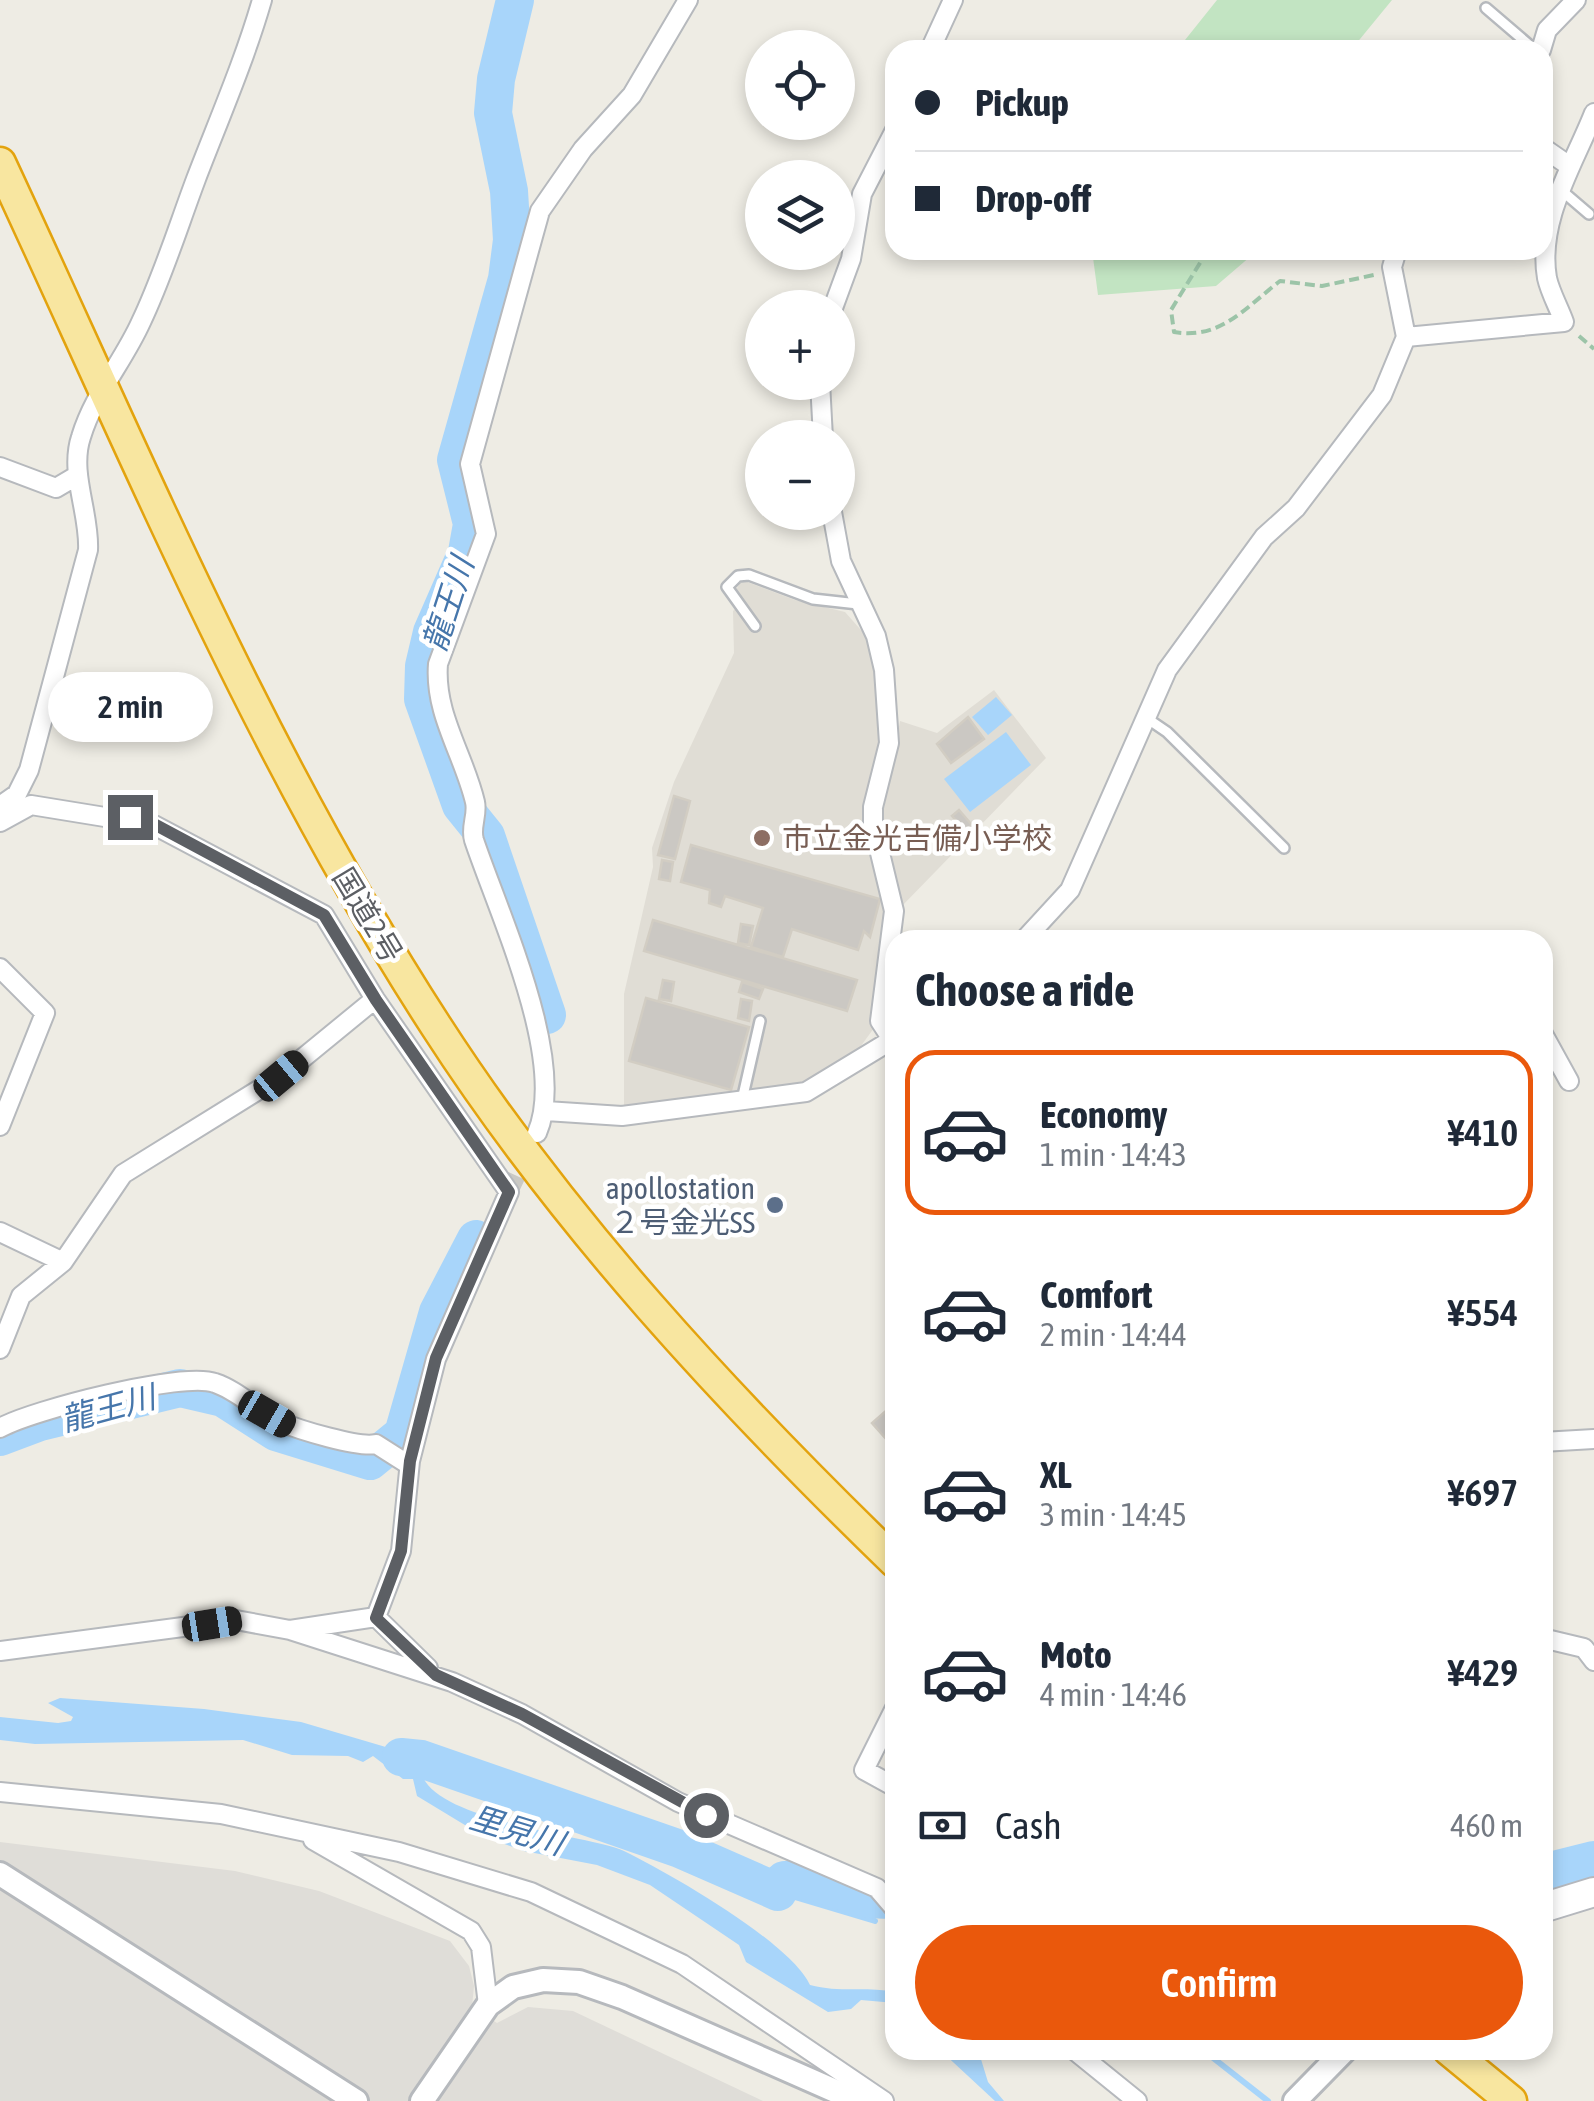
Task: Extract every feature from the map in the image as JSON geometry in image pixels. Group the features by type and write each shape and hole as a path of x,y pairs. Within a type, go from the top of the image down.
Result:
{"highway":[{"name":"国道2号","path":"0,163 272,744 333,857 436,1027 510,1132 617,1265 785,1455 885,1552"},
{"path":"1461,2060 1511,2101"}],"main road":[{"path":"1553,1905 1594,1892"}],"street":[{"path":"0,806 22,787 77,599 90,526 78,475 79,440 103,384 140,326 243,64 262,0"},
{"path":"537,1132 546,1111 534,1020 509,931 472,834 477,806 436,687 444,640 486,534 470,464 540,211 583,150 632,95 688,0"},
{"path":"935,40 953,0"},
{"path":"1542,40 1576,0"},
{"path":"1553,216 1568,165 1594,113"},
{"path":"840,290 851,259 862,194 885,149"},
{"path":"1553,155 1568,165"},
{"path":"1033,930 1070,890 1168,670 1264,537 1296,508 1382,395 1406,336 1393,260"},
{"path":"1406,336 1564,322 1547,278 1547,260"},
{"path":"0,467 56,488 78,475"},
{"path":"835,530 841,561 876,636 889,710 889,743 873,807 877,846 894,912 892,930"},
{"path":"0,822 31,805 154,824 324,915 376,1000 509,1192 436,1358 402,1462 401,1551 376,1618"},
{"path":"0,968 45,1013 0,1126"},
{"path":"885,982 880,1021 885,1028"},
{"path":"0,1349 21,1296 63,1262 122,1174 281,1076 376,1000"},
{"path":"546,1111 622,1116 806,1092 885,1046"},
{"path":"1553,1052 1569,1081"},
{"path":"0,1232 63,1262"},
{"path":"0,1428 49,1410 186,1379 222,1386 284,1424 359,1448 376,1444 402,1462"},
{"path":"1553,1441 1594,1439"},
{"path":"290,1630 376,1618"},
{"path":"376,1618 436,1675"},
{"path":"0,1651 236,1620 290,1630 436,1675 522,1714 678,1802 877,1888 885,1897"},
{"path":"1553,1641 1584,1648 1594,1660"},
{"path":"885,1728 864,1770 885,1782"},
{"path":"0,1792 221,1814 453,1867 531,1892 682,1964 884,2101"},
{"path":"306,1836 471,1932 481,1947 488,2005"},
{"path":"0,1874 356,2101"},
{"path":"422,2101 488,2005 513,1987 543,1980 578,1982 622,1996 858,2101"},
{"path":"1086,2060 1137,2101"},
{"path":"1295,2101 1335,2060"}],"lane":[{"path":"1486,8 1526,40"},
{"path":"1560,190 1589,214"},
{"path":"755,626 729,595 727,587 738,576 749,575 813,599 858,604"},
{"path":"1145,717 1167,732 1284,848"},
{"path":"742,1100 760,1021"}],"path":[{"path":"1202,260 1171,310 1174,332 1208,332 1234,321 1280,281 1322,286 1360,280 1387,260"}],"shaded area":[{"name":"市立金光吉備小学校","path":"742,580 795,600 845,612 868,638 877,667 882,750 870,783 888,908 874,1028 850,1061 805,1083 763,1094 624,1108 624,994 653,867 652,848 674,782 734,653 733,611 741,603 734,593"},
{"path":"994,690 1046,758 901,907 882,819 900,721 937,733"},
{"path":"0,1842 235,1871 319,1891 450,1941 469,1966 474,1986 472,2007 497,2023 528,2007 573,2011 763,2101 0,2101"}],"green space":[{"path":"1217,0 1392,0 1359,40 1185,40"},
{"path":"1093,260 1246,260 1216,286 1098,295"}],"water":[{"path":"996,697 1012,715 988,735 972,717"},
{"path":"1006,732 1031,765 970,812 944,779"},
{"name":"里見川","path":"60,1698 204,1709 301,1722 423,1758 424,1779 440,1796 502,1821 624,1851 754,1930 779,1949 810,1985 885,1991 885,2002 861,2000 851,2009 828,2012 746,1962 739,1945 650,1885 597,1865 524,1851 483,1836 417,1796 413,1779 403,1779 373,1756 363,1762 348,1756 292,1755 243,1740 35,1744 0,1740 0,1717 71,1721 73,1717 48,1703"},
{"path":"951,2060 981,2060 988,2082 1004,2101 995,2101"}],"building":[{"path":"968,717 984,739 951,763 937,744"},
{"path":"674,796 690,801 675,859 658,855"},
{"path":"959,810 972,825 965,831 952,816"},
{"path":"691,845 880,899 870,937 864,931 858,950 792,929 783,957 751,947 763,908 725,896 721,907 709,903 710,890 681,882"},
{"path":"662,860 673,862 670,881 659,879"},
{"path":"653,920 857,980 847,1011 644,951"},
{"path":"741,924 753,926 749,945 738,943"},
{"path":"663,980 674,982 671,1001 659,999"},
{"path":"742,982 763,989 759,999 739,992"},
{"path":"646,998 749,1027 731,1090 629,1061"},
{"path":"741,999 752,1001 749,1021 738,1018"},
{"path":"885,1412 885,1438 872,1423"}],"waterway":[{"name":"龍王川","path":"515,0 496,79 493,113 509,191 512,240 507,279 456,460 472,524 467,552 432,632 424,666 423,699 461,805 486,836 547,1015"},
{"name":"龍王川","path":"0,1437 40,1422 180,1388 223,1398 276,1432 370,1461 403,1434 438,1312 476,1239"},
{"name":"里見川","path":"401,1757 421,1759 680,1849 778,1892 784,1880 798,1880 864,1898 885,1900"},
{"path":"1553,1870 1594,1860"},
{"path":"778,1892 875,1921"},
{"path":"1216,2060 1268,2101"}],"tunnel":[{"path":"509,1192 528,1151"}],"place":[{"name":"市立金光吉備小学校","path":"762,838"},
{"name":"apollostation ２号金光SS","path":"775,1205"}],"route":[{"path":"130,817 154,824 190,848 324,915 376,1000 509,1192 436,1358 410,1461 401,1551 376,1618 436,1675 522,1714 706,1815"}]}
